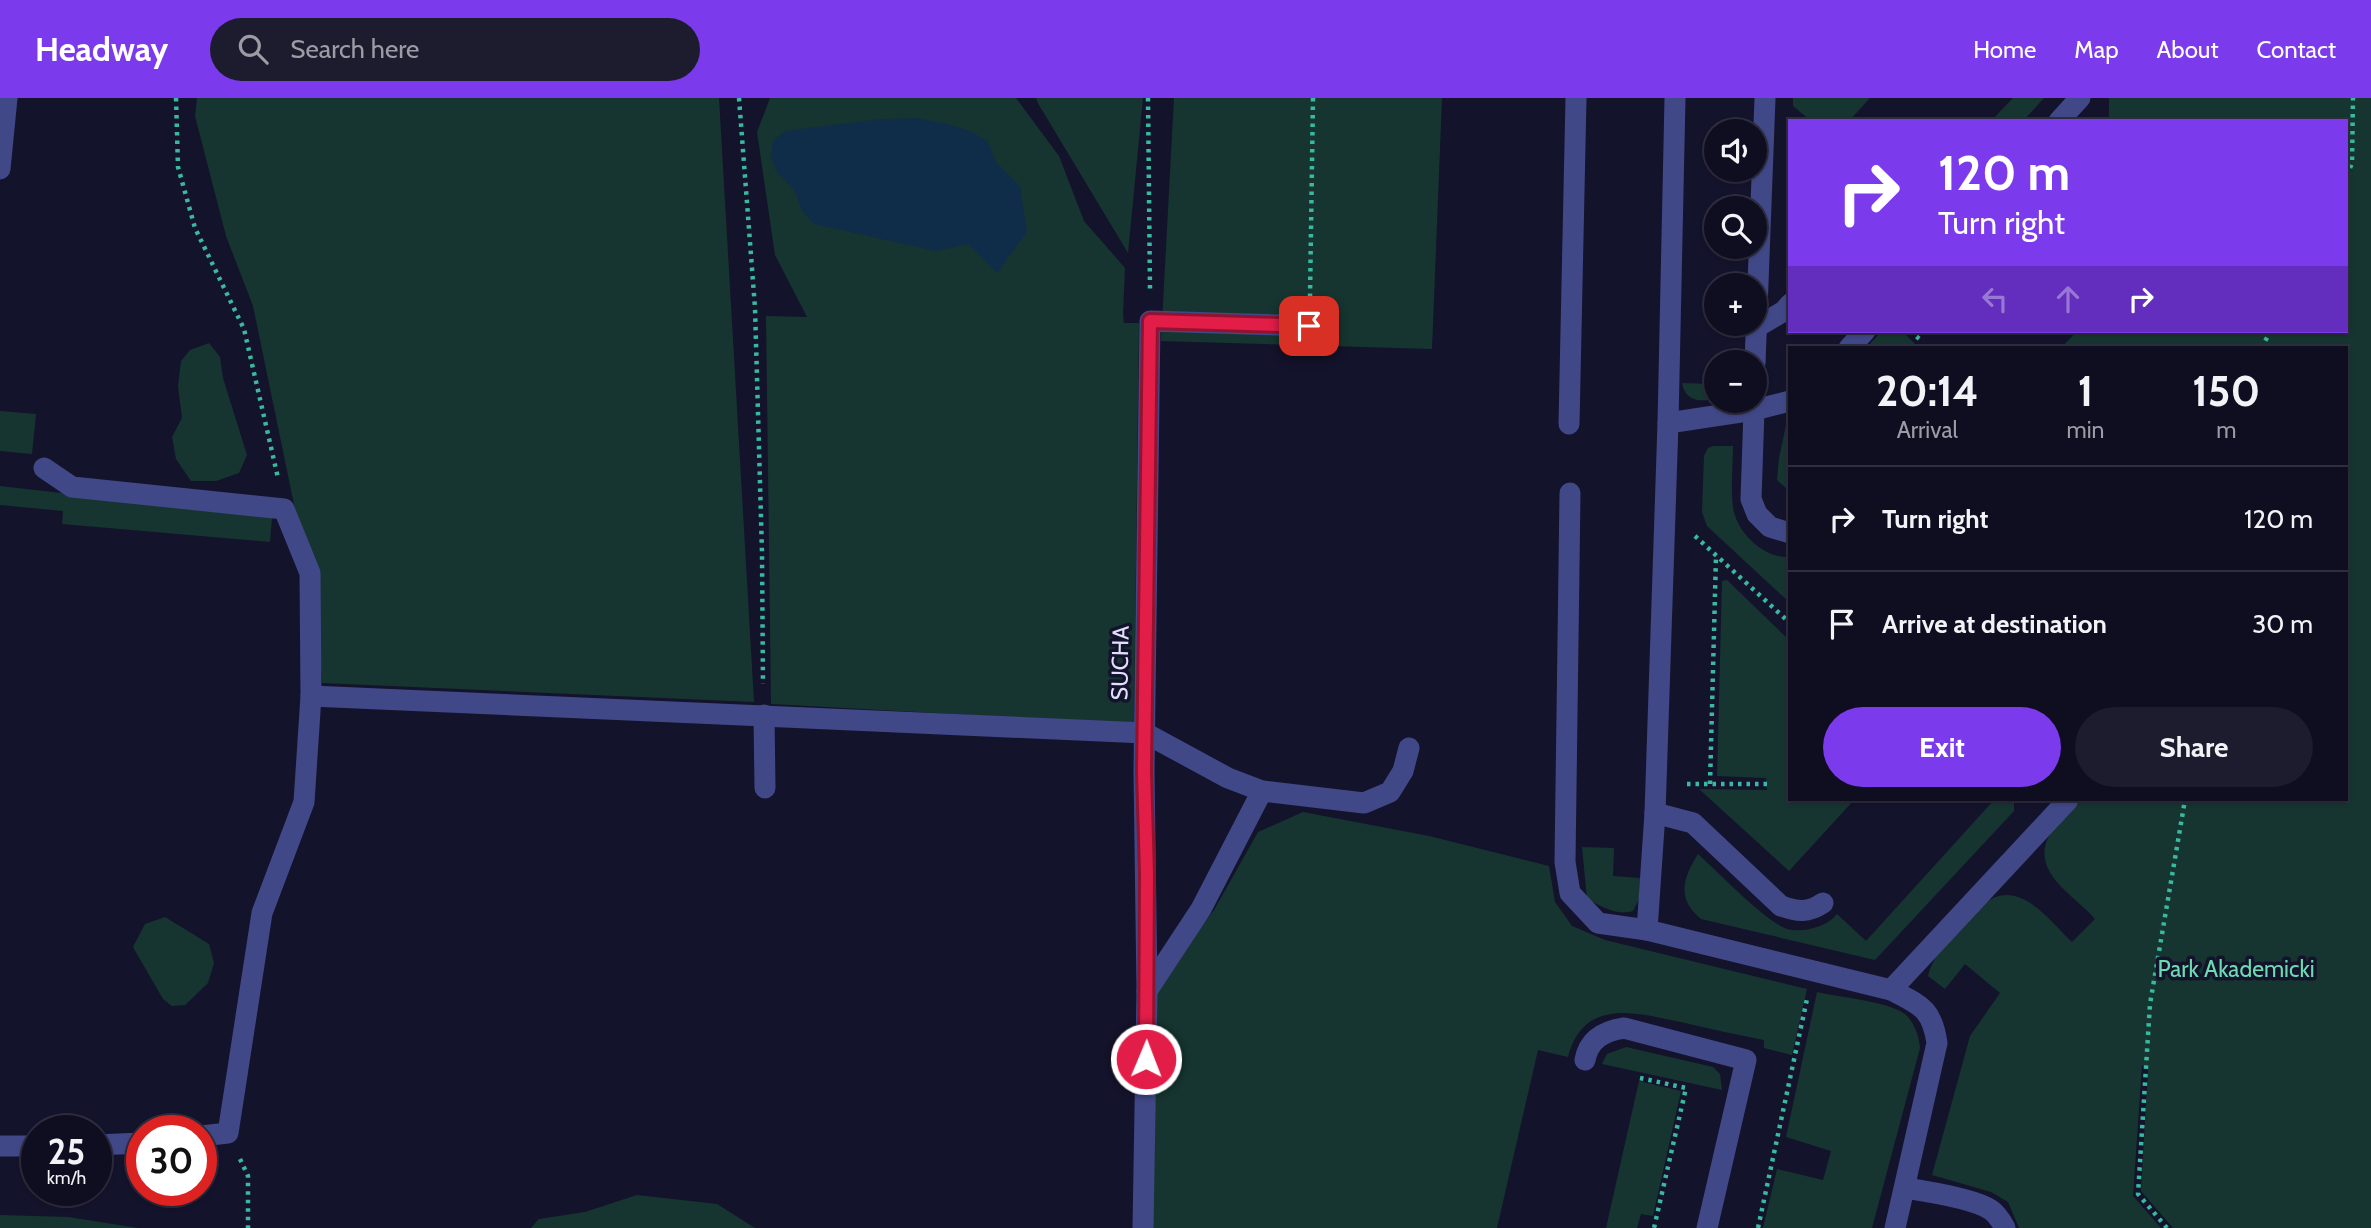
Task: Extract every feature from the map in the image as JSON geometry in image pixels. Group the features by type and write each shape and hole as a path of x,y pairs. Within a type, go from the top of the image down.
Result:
{"street":[{"path":"0,169 7,98"},
{"path":"1569,425 1576,98"},
{"path":"1647,930 1655,813 1675,98"},
{"path":"1758,273 1765,98"},
{"path":"2061,119 2080,98"},
{"path":"1767,321 1788,306"},
{"path":"1150,321 1309,326"},
{"name":"SUCHA","path":"1143,1228 1147,990 1145,733 1150,321"},
{"path":"1851,346 1863,333"},
{"path":"1767,404 1788,401"},
{"path":"1668,423 1716,413"},
{"path":"1754,413 1751,499 1758,514 1770,527 1788,532"},
{"path":"44,468 72,487 284,509 310,573 311,696 304,802 262,913 228,1133 217,1134"},
{"path":"1570,493 1565,862 1570,893 1598,923 1647,930 1891,989 1923,1007 1935,1027 1937,1043 1895,1228"},
{"path":"311,696 1145,733 1228,778 1262,791 1364,803 1390,792 1403,771 1409,748"},
{"path":"764,715 765,789"},
{"path":"1147,990 1201,909 1262,791"},
{"path":"1891,989 2067,801"},
{"path":"1655,813 1693,823 1781,906 1797,912 1813,910 1824,903"},
{"path":"1584,1060 1586,1051 1598,1036 1624,1028 1746,1060 1707,1228"},
{"path":"0,1146 21,1146"},
{"path":"1905,1188 1990,1209 2005,1228"}],"path":[{"path":"176,98 178,167 195,228 244,328 284,509"},
{"path":"739,98 755,308 764,715"},
{"path":"1149,98 1150,321"},
{"path":"1309,326 1313,98"},
{"path":"2348,173 2352,163 2353,98"},
{"path":"1912,333 1923,342"},
{"path":"1710,784 1716,555"},
{"path":"2167,1228 2138,1194 2150,1003 2185,801"},
{"path":"1758,1228 1813,971"},
{"path":"1640,1078 1686,1088 1654,1228"},
{"path":"228,1133 248,1175 248,1228"}],"green space":[{"path":"197,98 719,98 754,702 322,683 315,564 297,519 253,306 226,236 195,116"},
{"path":"770,98 1016,98 1059,156 1084,221 1125,268 1124,323 1139,323 1134,724 771,704 766,316 807,317 775,255 757,132"},
{"path":"1036,98 1143,98 1128,253 1039,105"},
{"path":"1174,98 1442,98 1432,349 1161,341"},
{"path":"1793,98 1870,98 1851,119 1809,119 1793,106"},
{"path":"2013,98 2044,98 2025,119 1993,119"},
{"name":"Park Akademicki","path":"2109,98 2371,98 2371,1228 2173,1228 2141,1191 2148,1070 2142,1065 2133,1196 2161,1228 2019,1228 2008,1202 1991,1192 1932,1175 1970,1036 2000,993 1965,964 1945,989 1928,976 1930,969 1941,950 1975,912 1997,897 2009,895 2032,904 2072,942 2095,919 2057,882 2045,861 2049,836 2081,801 2348,801 2348,346 2063,346 2075,333 2348,333 2348,119 2109,119"},
{"path":"1880,333 1904,333 1917,346 1868,346"},
{"path":"209,343 220,357 223,378 247,455 239,473 216,481 191,481 176,459 172,437 182,418 178,386 181,361 190,350"},
{"path":"1682,383 1704,384 1704,400 1686,394"},
{"path":"0,411 36,414 32,454 0,451"},
{"path":"1788,424 1787,489 1777,480"},
{"path":"1733,446 1732,489 1737,521 1748,537 1763,550 1788,557 1788,601 1707,526 1702,512 1704,456 1708,448"},
{"path":"0,486 272,517 270,542 62,524 63,511 0,505"},
{"path":"1727,580 1788,639 1788,801 1853,801 1789,871 1699,789 1767,790 1766,778 1717,776 1722,581"},
{"path":"1993,801 2014,801 2014,811 1875,960 1701,919 1688,904 1685,896 1684,888 1689,871 1698,854 1755,907 1787,929 1821,926 1837,914 1866,941"},
{"path":"1303,812 1429,836 1549,866 1555,902 1572,926 1605,940 1807,989 1792,1055 1764,1048 1764,1040 1632,1013 1616,1013 1587,1024 1576,1037 1568,1057 1538,1050 1497,1228 1152,1228 1156,987 1214,910 1258,832"},
{"path":"1582,847 1614,848 1613,876 1640,878 1639,899 1633,911 1615,912 1587,899"},
{"path":"165,917 209,944 214,963 208,983 185,1005 172,1006 163,999 133,947 145,924"},
{"path":"1817,992 1892,1007 1908,1017 1919,1040 1920,1048 1872,1228 1763,1228 1777,1169 1823,1180 1831,1151 1786,1137"},
{"path":"1626,1047 1713,1067 1720,1074 1722,1090 1602,1064 1607,1054"},
{"path":"1639,1081 1681,1091 1653,1216 1641,1214 1637,1228 1606,1228"},
{"path":"637,1195 717,1204 755,1228 531,1228 539,1219 585,1212"},
{"path":"0,1215 68,1217 138,1228 0,1228"}],"water":[{"path":"918,118 970,131 988,142 996,162 1020,186 1027,232 997,273 968,244 936,251 814,224 802,211 795,191 776,171 771,157 773,141 785,131 881,119"}],"route":[{"path":"1146,1059 1147,874 1144,771 1150,321 1309,326"}]}
